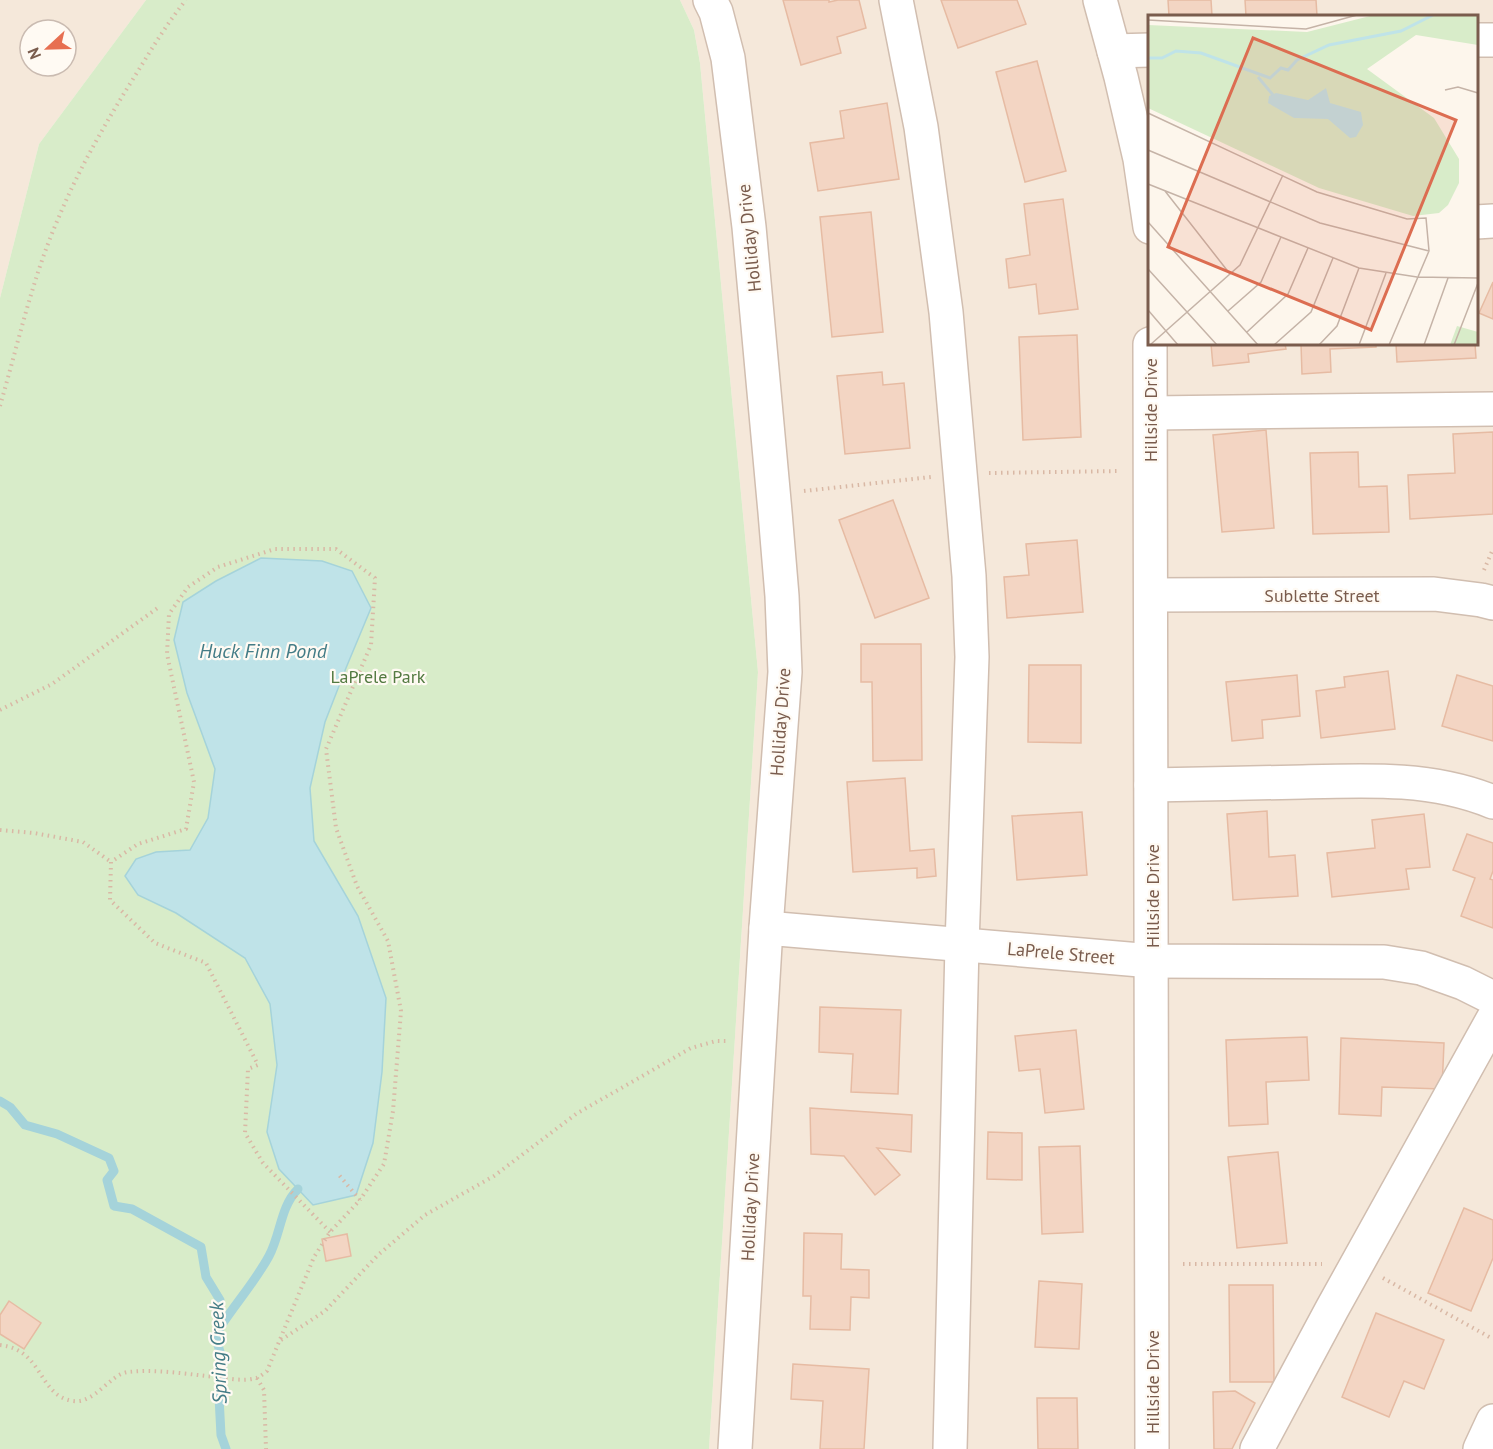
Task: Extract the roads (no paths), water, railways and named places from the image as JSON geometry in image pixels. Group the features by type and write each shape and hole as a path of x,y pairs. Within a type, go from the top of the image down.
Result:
{"street":[{"name":"Holliday Drive","path":"710,0 716,12 730,69 749,227 782,596 784,672 766,928 735,1449"},
{"path":"896,0 921,127 945,300 969,576 972,657 962,945 950,1449"},
{"path":"1100,0 1140,159 1148,219"},
{"path":"1114,51 1148,50"},
{"path":"1478,222 1493,221"},
{"name":"Hillside Drive","path":"1150,345 1152,1449"},
{"path":"1151,413 1493,409"},
{"name":"Sublette Street","path":"1151,595 1434,594 1493,603"},
{"path":"1151,785 1372,780 1434,785 1474,794 1493,802"},
{"name":"LaPrele Street","path":"766,928 1152,961 1384,962 1421,968 1463,982 1493,998"},
{"path":"1257,1449 1493,1019"},
{"path":"1480,1449 1493,1421"}],"water":[{"name":"Huck Finn Pond","path":"261,558 322,561 352,571 371,608 325,722 310,788 314,841 358,916 386,998 382,1072 373,1143 356,1195 313,1205 279,1169 267,1132 277,1065 270,1004 245,958 176,913 138,895 125,876 136,859 156,852 190,850 208,818 215,769 187,693 174,640 183,602 216,581"}],"waterway":[{"name":"Spring Creek","path":"0,1101 10,1107 25,1125 57,1134 109,1158 114,1171 107,1180 114,1206 132,1209 201,1247 206,1277 220,1300 218,1345 223,1362 219,1397 221,1435 226,1449"},
{"path":"219,1329 269,1256 284,1212 298,1189"}],"park label":[{"name":"LaPrele Park","path":"378,676"}]}
